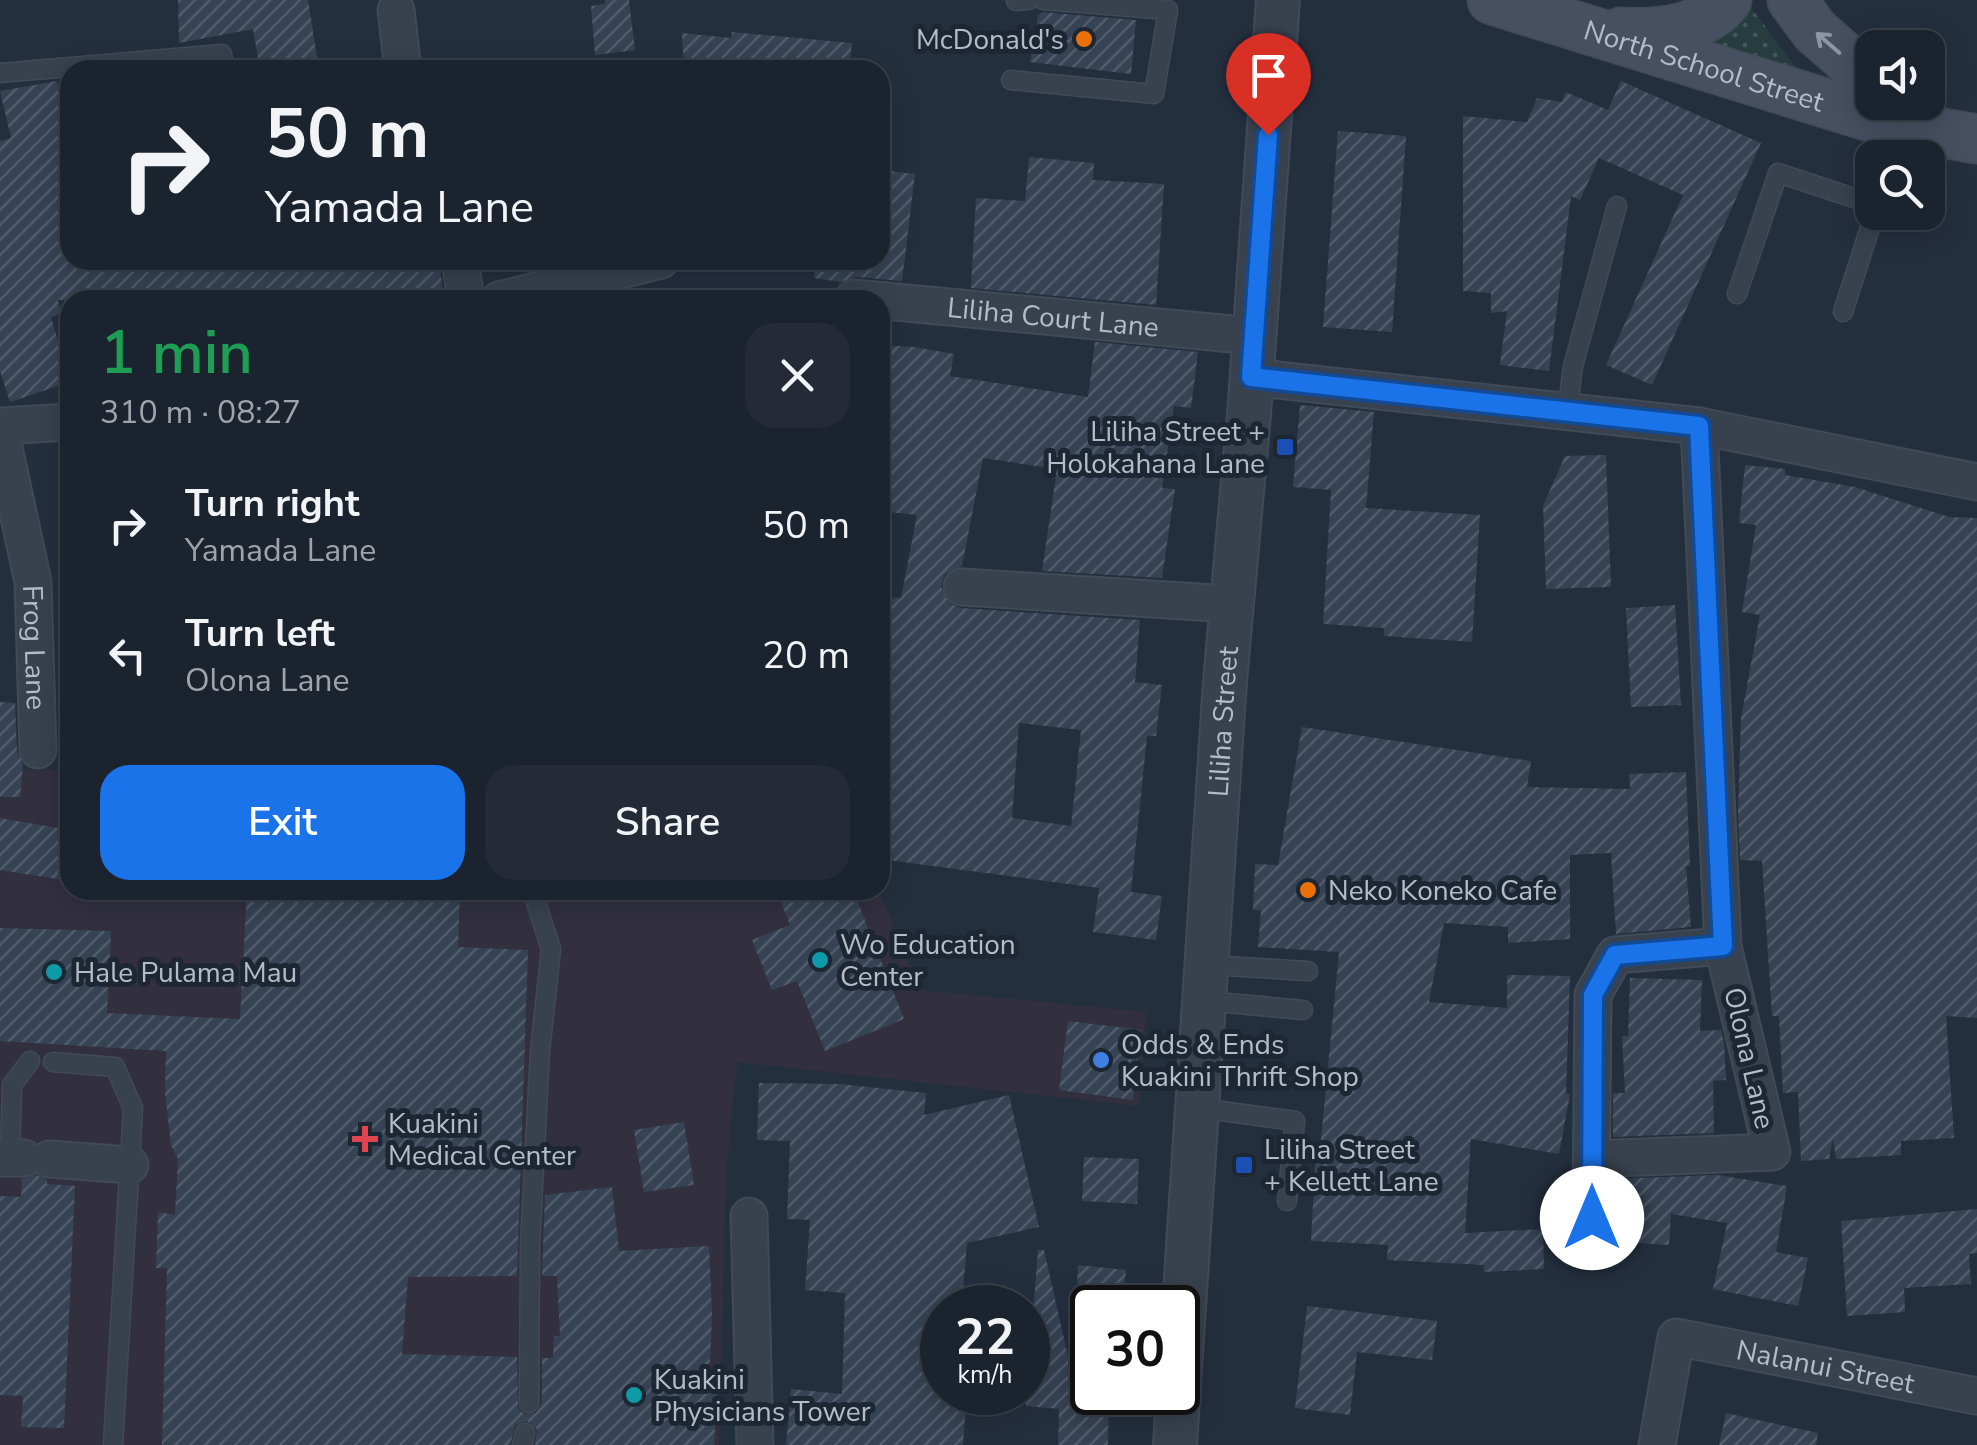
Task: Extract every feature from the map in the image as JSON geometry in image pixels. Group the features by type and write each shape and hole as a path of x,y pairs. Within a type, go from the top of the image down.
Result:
{"main road":[{"name":"North School Street","path":"1492,0 1904,127 1977,139"},
{"path":"1588,30 1638,34 1672,31 1719,10 1727,0"},
{"name":"North School Street","path":"1792,0 1815,31 1855,67"},
{"name":"North School Street","path":"1904,127 1977,120"}],"street":[{"name":"Liliha Street","path":"1175,1445 1278,0"},
{"path":"396,10 402,60"},
{"path":"540,290 620,270"},
{"name":"Liliha Court Lane","path":"890,303 1252,357 1567,414 1699,426 1977,482"},
{"path":"0,428 60,423"},
{"name":"Olona Lane","path":"1592,1159 1772,1152 1723,946 1699,426"},
{"name":"Frog Lane","path":"0,428 33,582 38,750"},
{"path":"962,587 1232,604"},
{"path":"1592,1218 1593,995 1615,955 1723,946"},
{"path":"21,1158 130,1165"},
{"path":"749,1216 755,1445"},
{"name":"Nalanui Street","path":"1658,1445 1676,1337 1977,1396"}],"lane":[{"path":"1016,1 1028,0"},
{"path":"1011,80 1154,94 1168,10 1043,0"},
{"path":"152,60 222,54 223,60"},
{"path":"0,73 60,68"},
{"path":"1737,294 1778,173 1855,198"},
{"path":"1567,414 1573,366 1617,206"},
{"path":"1843,312 1870,230"},
{"path":"529,1403 530,1245 540,1051 551,950 535,900"},
{"path":"1207,983 1308,971"},
{"path":"1207,983 1303,1010"},
{"path":"21,1158 12,1086 30,1061"},
{"path":"54,1062 115,1067 133,1108 113,1445"},
{"path":"1199,1108 1295,1121 1286,1200"}],"shaded area":[{"name":"Kuakini Medical Center","path":"0,769 60,770 60,900 883,900 920,990 1146,1012 1140,1106 737,1062 726,1173 719,1445 0,1445"}],"green space":[{"path":"1745,0 1813,89 1680,50"}],"building":[{"path":"178,0 308,0 317,60 258,60 253,29 179,43"},
{"path":"605,0 629,0 635,50 595,55 591,6 605,4"},
{"name":"McDonald's","path":"1042,12 1136,20 1131,74 1030,62"},
{"path":"732,32 852,43 850,60 683,60 682,33 731,38"},
{"path":"57,81 60,270 440,270 443,290 60,290 60,314 51,317 60,348 60,385 10,402 0,371 0,141 11,138 0,91"},
{"path":"1621,81 1761,143 1652,385 1606,365 1683,195 1599,158 1580,200 1571,196 1549,371 1500,365 1507,311 1491,313 1491,293 1463,291 1463,116 1527,122 1537,98 1562,102 1566,92 1608,110"},
{"path":"1338,131 1406,136 1392,332 1323,327"},
{"path":"1029,157 1094,163 1093,180 1164,184 1156,305 971,288 976,198 1025,201"},
{"path":"890,171 915,174 902,281 856,277 841,282 814,278 814,270 890,270"},
{"path":"1095,342 1198,352 1191,408 1174,406 1162,488 1175,489 1162,578 1042,571 1057,469 983,458 962,566 945,574 941,587 950,604 961,608 1140,620 1135,682 1162,685 1156,736 1147,736 1131,892 1162,896 1156,940 1093,932 1099,888 890,860 890,597 901,598 917,515 890,512 890,346 954,354 950,376 1088,397","holes":["1019,723 1081,730 1071,826 1012,818"]},
{"path":"1300,405 1374,412 1366,508 1480,515 1472,642 1384,636 1384,628 1323,624 1331,490 1293,487"},
{"path":"1606,455 1611,587 1546,589 1543,506 1565,456"},
{"path":"1745,465 1785,469 1785,475 1855,487 1949,517 1977,518 1977,1018 1946,1016 1954,1138 1901,1141 1901,1155 1836,1159 1833,1138 1829,1159 1801,1161 1798,1092 1783,1093 1779,1016 1772,1016 1762,861 1740,860 1741,718 1760,615 1742,612 1756,525 1739,523"},
{"path":"1675,605 1681,705 1631,707 1626,608"},
{"path":"0,702 15,703 17,751 23,764 20,797 0,797"},
{"path":"1302,727 1531,761 1527,787 1630,789 1629,774 1686,772 1690,866 1686,866 1691,927 1616,934 1611,853 1570,855 1570,939 1508,943 1508,927 1444,923 1429,1002 1507,1008 1507,975 1570,976 1566,1094 1570,1094 1559,1154 1471,1139 1465,1233 1543,1229 1544,1269 1484,1272 1484,1265 1387,1260 1388,1245 1311,1241 1316,1148 1320,1149 1339,952 1258,947 1261,910 1253,910 1255,864 1278,865"},
{"path":"0,818 60,828 60,879 0,870"},
{"name":"Kuakini Medical Center","path":"246,900 460,900 458,947 528,950 517,1276 408,1277 402,1354 517,1357 518,1408 524,1414 536,1413 542,1403 542,1358 553,1358 554,1336 560,1336 557,1276 542,1276 545,1195 612,1187 619,1251 709,1246 709,1386 717,1386 714,1445 535,1445 537,1429 527,1421 515,1425 510,1445 162,1445 167,1268 156,1268 158,1212 175,1215 178,1159 171,1145 165,1093 166,1051 0,1041 0,928 111,931 107,1013 240,1019"},
{"name":"Wo Education Center","path":"780,900 857,900 904,1019 825,1051 797,981 772,990 752,940 790,925"},
{"path":"1630,978 1702,980 1700,1031 1721,1030 1724,1043 1726,1080 1713,1081 1714,1133 1613,1137 1613,1093 1625,1093 1622,1036 1628,1036"},
{"name":"Odds & Ends Kuakini Thrift Shop","path":"1068,1021 1142,1030 1133,1100 1059,1090"},
{"path":"759,1083 840,1084 926,1093 924,1115 1009,1095 1039,1227 967,1243 963,1285 920,1285 920,1415 965,1415 963,1445 786,1445 791,1389 842,1394 845,1293 805,1290 810,1220 787,1219 790,1141 757,1140"},
{"path":"684,1122 694,1185 644,1192 634,1130"},
{"path":"1084,1157 1139,1159 1137,1204 1082,1201"},
{"path":"36,1175 47,1180 47,1184 75,1186 64,1428 21,1427 23,1396 0,1395 0,1196 21,1197 22,1179"},
{"path":"1717,1175 1787,1186 1776,1252 1808,1258 1798,1306 1713,1289 1727,1223 1671,1214 1669,1245 1606,1241 1612,1218 1613,1179"},
{"path":"1977,1209 1977,1253 1969,1254 1971,1284 1904,1288 1905,1312 1847,1316 1841,1221"},
{"path":"1038,1250 1044,1250 1070,1366 1070,1415 1109,1415 1108,1445 1058,1445 1059,1409 1050,1408 1050,1285 1035,1285"},
{"path":"1078,1265 1126,1270 1124,1285 1077,1285"},
{"path":"1307,1306 1437,1321 1432,1360 1357,1352 1350,1415 1295,1408"},
{"path":"1726,1413 1818,1433 1816,1445 1719,1445"}],"place":[{"name":"McDonald's","path":"1084,39"},
{"name":"Liliha Street + Holokahana Lane","path":"1285,447"},
{"name":"Neko Koneko Cafe","path":"1308,890"},
{"name":"Wo Education Center","path":"820,960"},
{"name":"Hale Pulama Mau","path":"54,972"},
{"name":"Odds & Ends Kuakini Thrift Shop","path":"1101,1060"},
{"name":"Kuakini Medical Center","path":"365,1139"},
{"name":"Liliha Street + Kellett Lane","path":"1244,1165"},
{"name":"Kuakini Physicians Tower","path":"634,1395"}],"route":[{"path":"1268,135 1251,377 1699,426 1723,946 1615,955 1593,995 1592,1218"}]}
